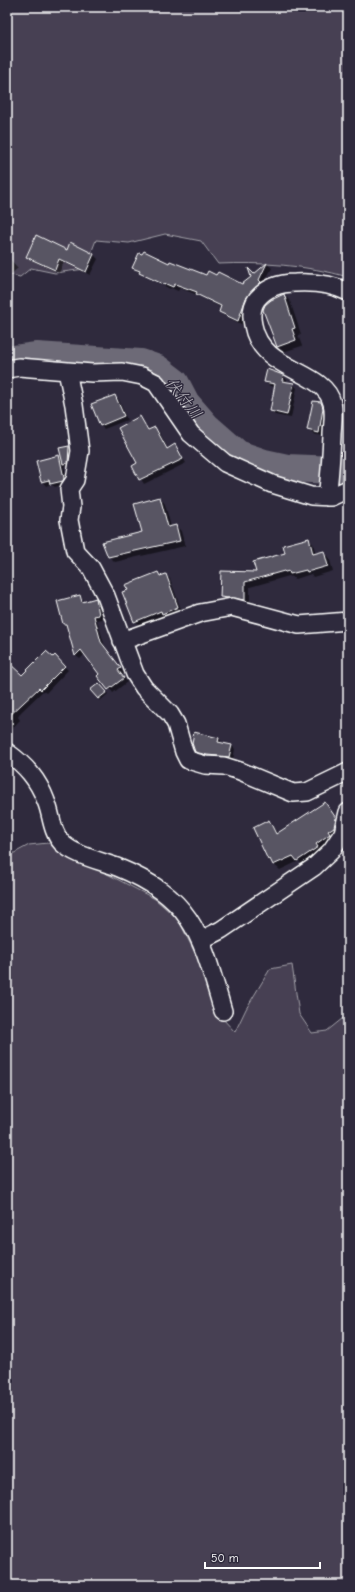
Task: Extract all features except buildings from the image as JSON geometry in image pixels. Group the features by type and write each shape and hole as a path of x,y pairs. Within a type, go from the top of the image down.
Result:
{"street":[{"path":"327,497 333,415 332,403 328,393 317,384 273,359 254,334 251,316 255,302 262,292 278,284 310,283 340,288 348,292"},
{"path":"7,369 19,368 122,372 142,376 156,383 191,434 225,463 272,484 311,496 331,497 348,489"},
{"path":"67,371 78,426 80,451 75,480 69,489 71,507 69,520 75,551 91,568 106,596 135,674 144,688 170,714 176,724 184,752 188,760 240,771 293,793 307,792 348,772"},
{"path":"122,641 200,613 232,607 299,625 348,621"},
{"path":"7,752 30,770 46,801 54,831 62,843 73,851 128,872 160,889 186,913 201,940 223,1011"},
{"path":"201,940 221,930 314,867 332,851 343,833 348,812"}],"shaded area":[{"path":"7,7 348,7 348,277 284,265 218,264 201,241 165,234 129,243 96,240 85,269 55,273 31,268 20,277 7,274"},
{"path":"48,843 155,899 178,919 208,979 222,1018 235,1032 246,1009 270,969 292,965 299,1014 312,1033 327,1031 348,1014 348,1585 7,1585 7,857 29,845"}],"waterway":[{"name":"伏付川","path":"7,360 37,356 141,363 158,369 175,382 186,403 206,426 238,454 264,463 287,468 336,470 348,466"}]}
